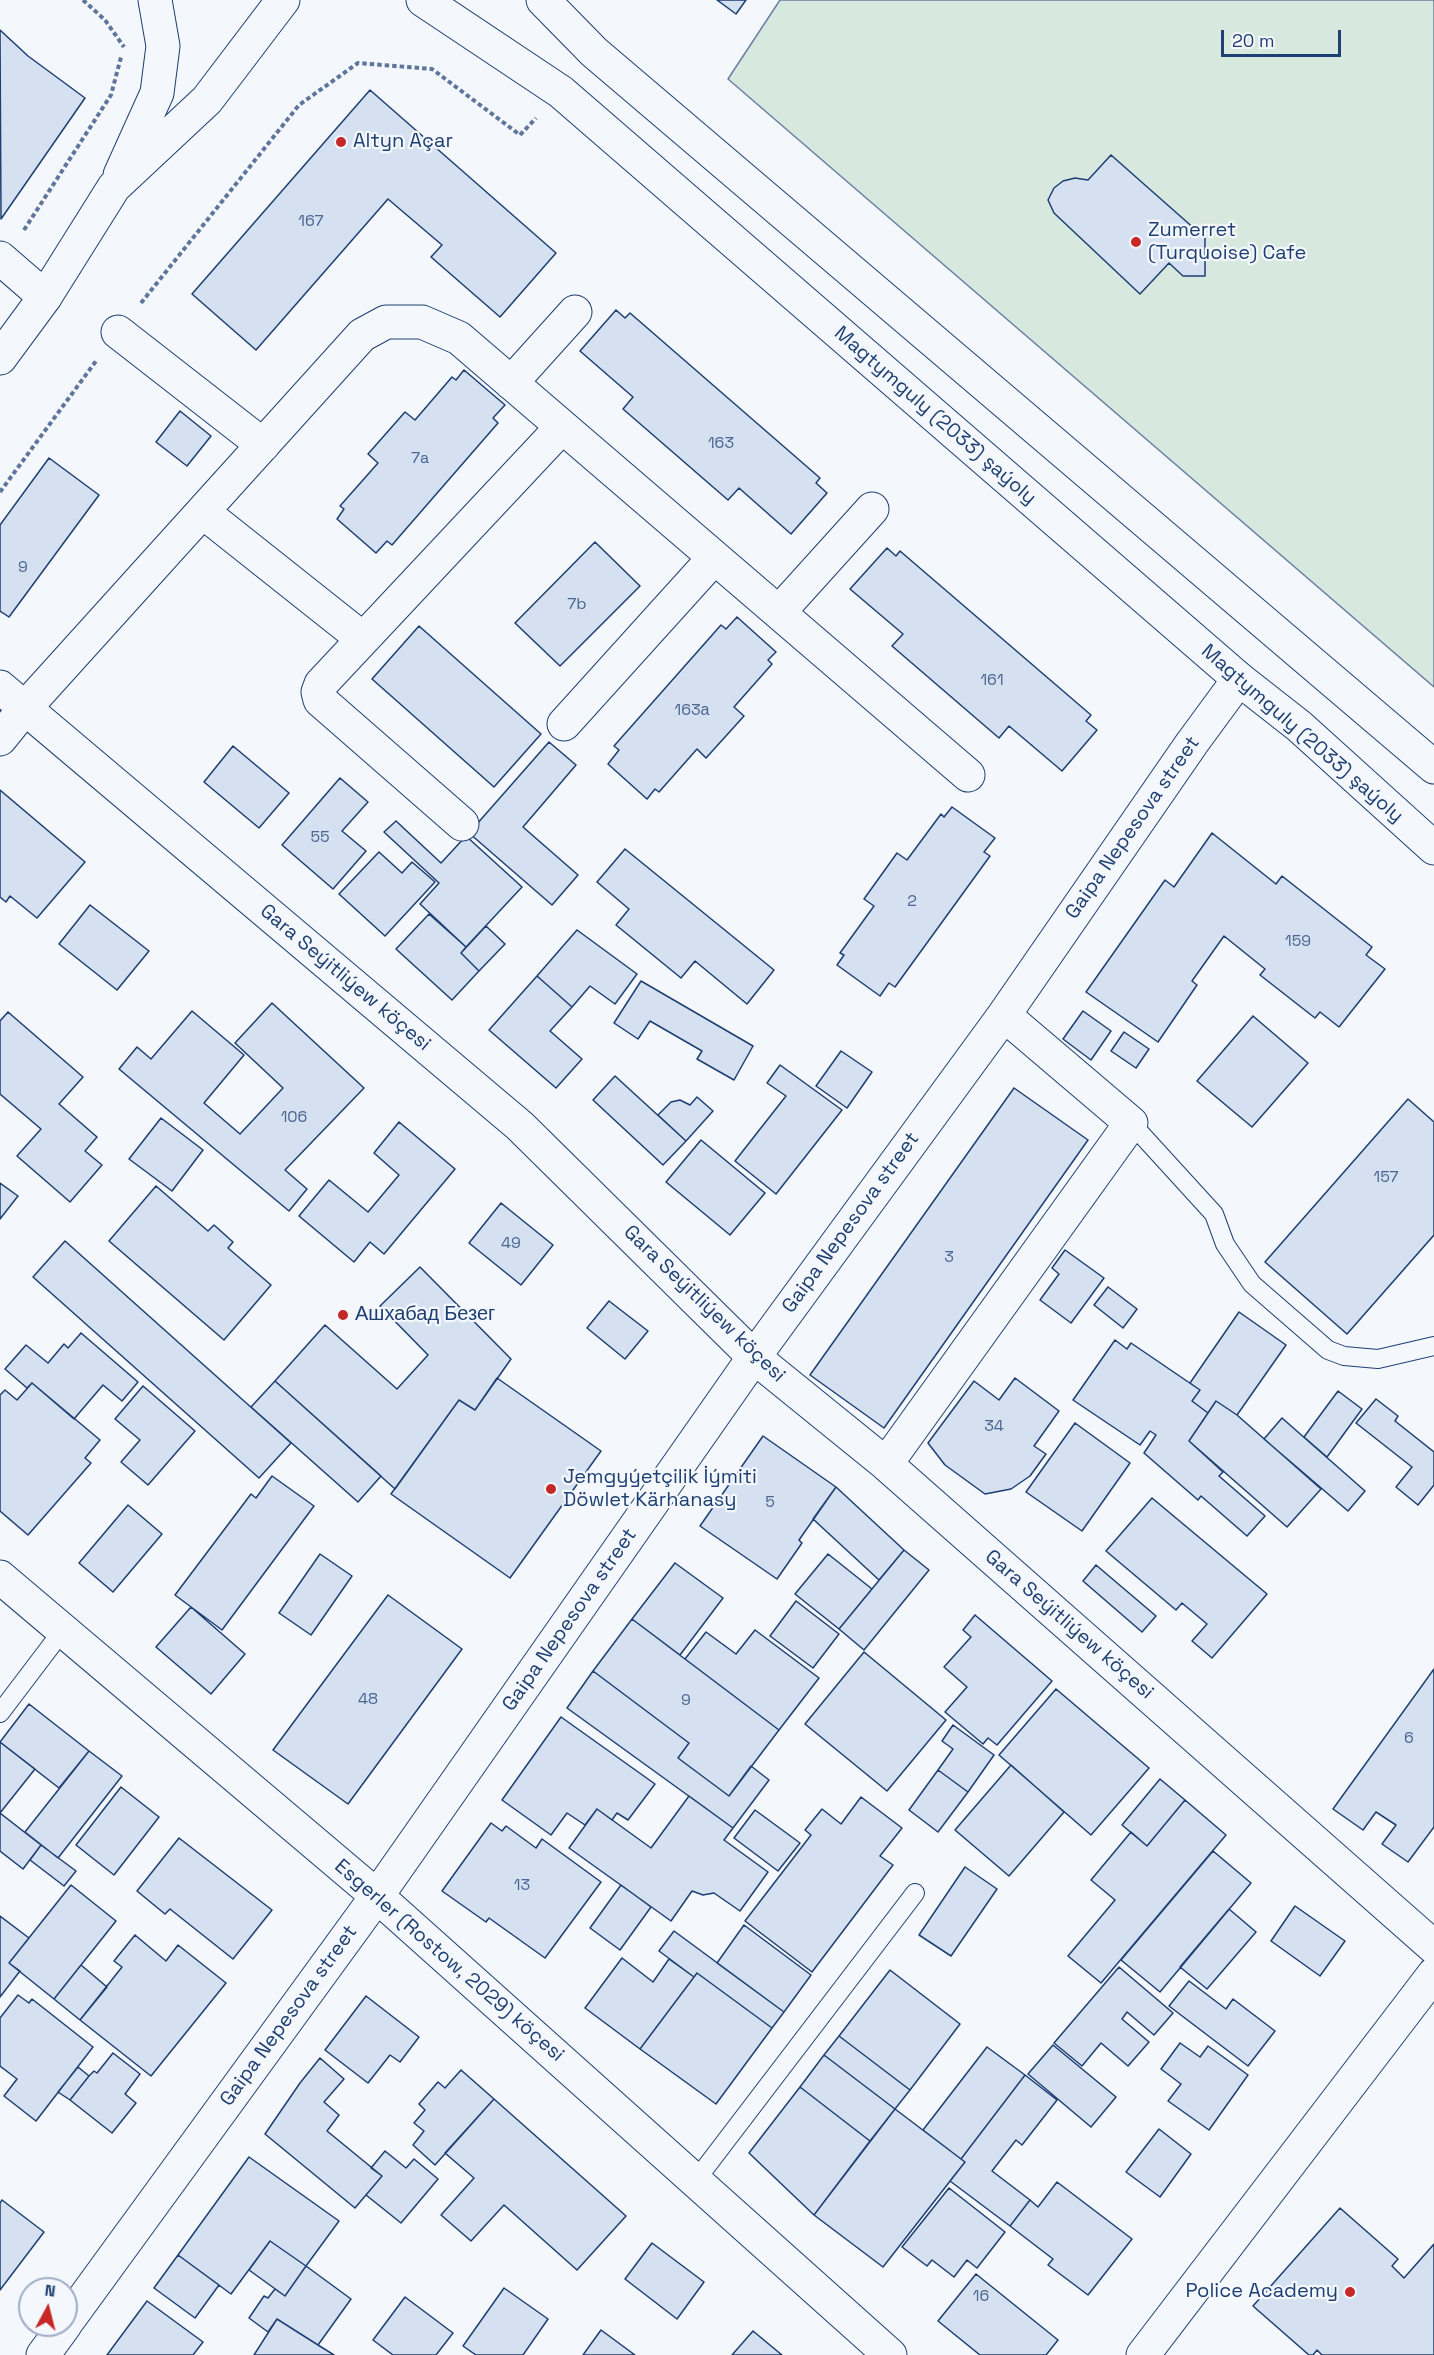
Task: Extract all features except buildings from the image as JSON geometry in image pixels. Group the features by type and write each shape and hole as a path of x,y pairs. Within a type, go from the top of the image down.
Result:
{"street":[{"path":"0,358 45,297 114,187 157,93 163,46 155,0"},
{"path":"114,187 207,100 283,0"},
{"name":"Magtymguly (2033) şaýoly","path":"423,0 561,92 1239,680 1299,726 1434,848"},
{"path":"543,0 594,52 1434,767"},
{"path":"2,260 45,297"},
{"path":"511,383 575,312"},
{"path":"0,738 362,335 386,322 422,322 459,338 968,775"},
{"path":"118,332 262,445"},
{"path":"462,824 320,700 318,692 321,684 562,427"},
{"path":"779,612 872,509"},
{"path":"203,512 363,639"},
{"path":"564,724 714,558"},
{"name":"Gaipa Nepesova street","path":"78,2306 377,1896 754,1357 1004,1015 1192,742 1239,680"},
{"name":"Gara Seýitliýew köçesi","path":"0,687 520,1126 754,1357 886,1464 1434,1947"},
{"path":"886,1464 1131,1123 1004,1015"},
{"name":"Esgerler (Rostow, 2029) köçesi","path":"0,1576 377,1896 890,2355"},
{"path":"1143,2355 1434,1974"},
{"name":"Gaipa Nepesova street","path":"43,2355 56,2337"}],"lane":[{"path":"1131,1123 1214,1214 1225,1244 1252,1284 1328,1350 1352,1357 1378,1359 1434,1346"},
{"path":"0,1713 63,1630"},
{"path":"696,2180 915,1893"}],"path":[{"path":"2,260 111,95 124,47 105,20 83,0"},
{"path":"0,492 118,332 298,105 358,63 432,69 520,135 561,92"}],"shaded area":[{"path":"780,0 1434,0 1434,687 728,79"}],"place":[{"name":"Altyn Açar","path":"341,142"},
{"name":"Zumerret (Turquoise) Cafe","path":"1136,242"},
{"name":"Ашхабад Безег","path":"343,1315"},
{"name":"Jemgyýetçilik İýmiti Döwlet Kärhanasy","path":"551,1489"},
{"name":"Police Academy","path":"1350,2292"}]}
